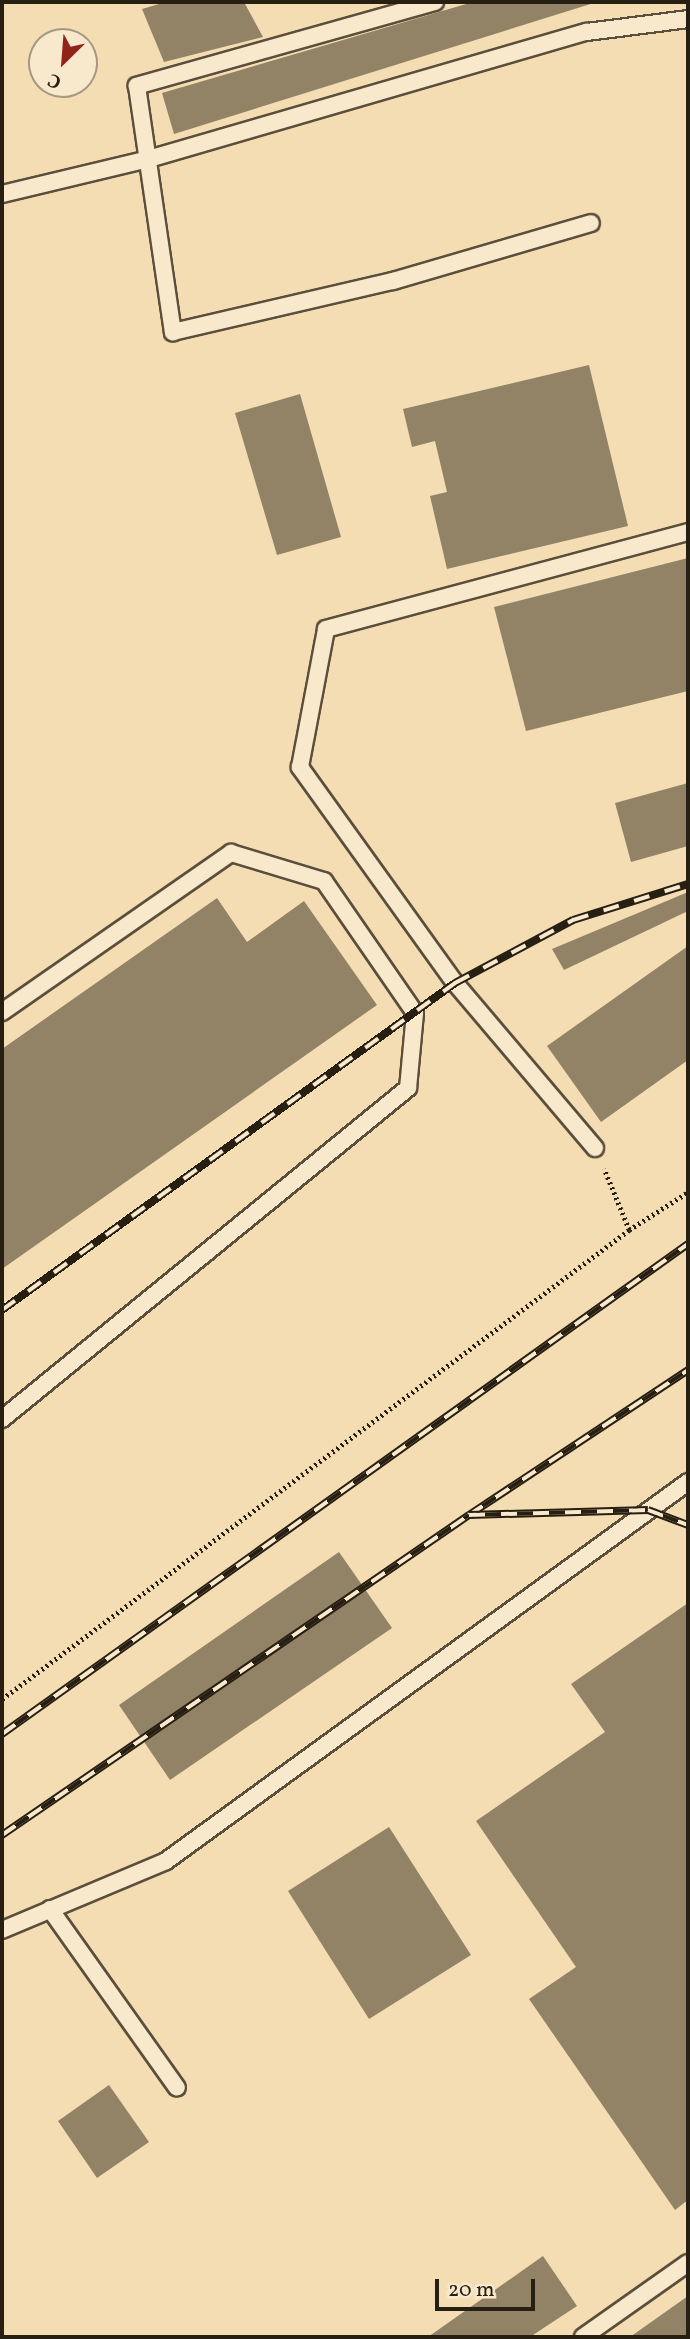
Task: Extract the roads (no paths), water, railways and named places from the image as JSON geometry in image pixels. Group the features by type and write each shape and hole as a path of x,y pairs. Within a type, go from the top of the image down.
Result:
{"lane":[{"path":"435,2 137,86 145,160 173,332 393,281 591,223"},
{"path":"2,194 145,160 587,32 688,19"},
{"path":"595,1148 456,983 300,767 326,629 688,532"},
{"path":"2,1012 231,853 324,881 415,1013 408,1088 2,1419"},
{"path":"2,1930 166,1861 688,1482"},
{"path":"50,1909 177,2088"},
{"path":"583,2337 688,2263"}],"railway":[{"path":"2,1310 455,983 573,920 688,884"},
{"path":"2,1734 688,1244"},
{"path":"469,1515 688,1370"},
{"path":"2,1835 469,1515 648,1510 688,1525"}]}
